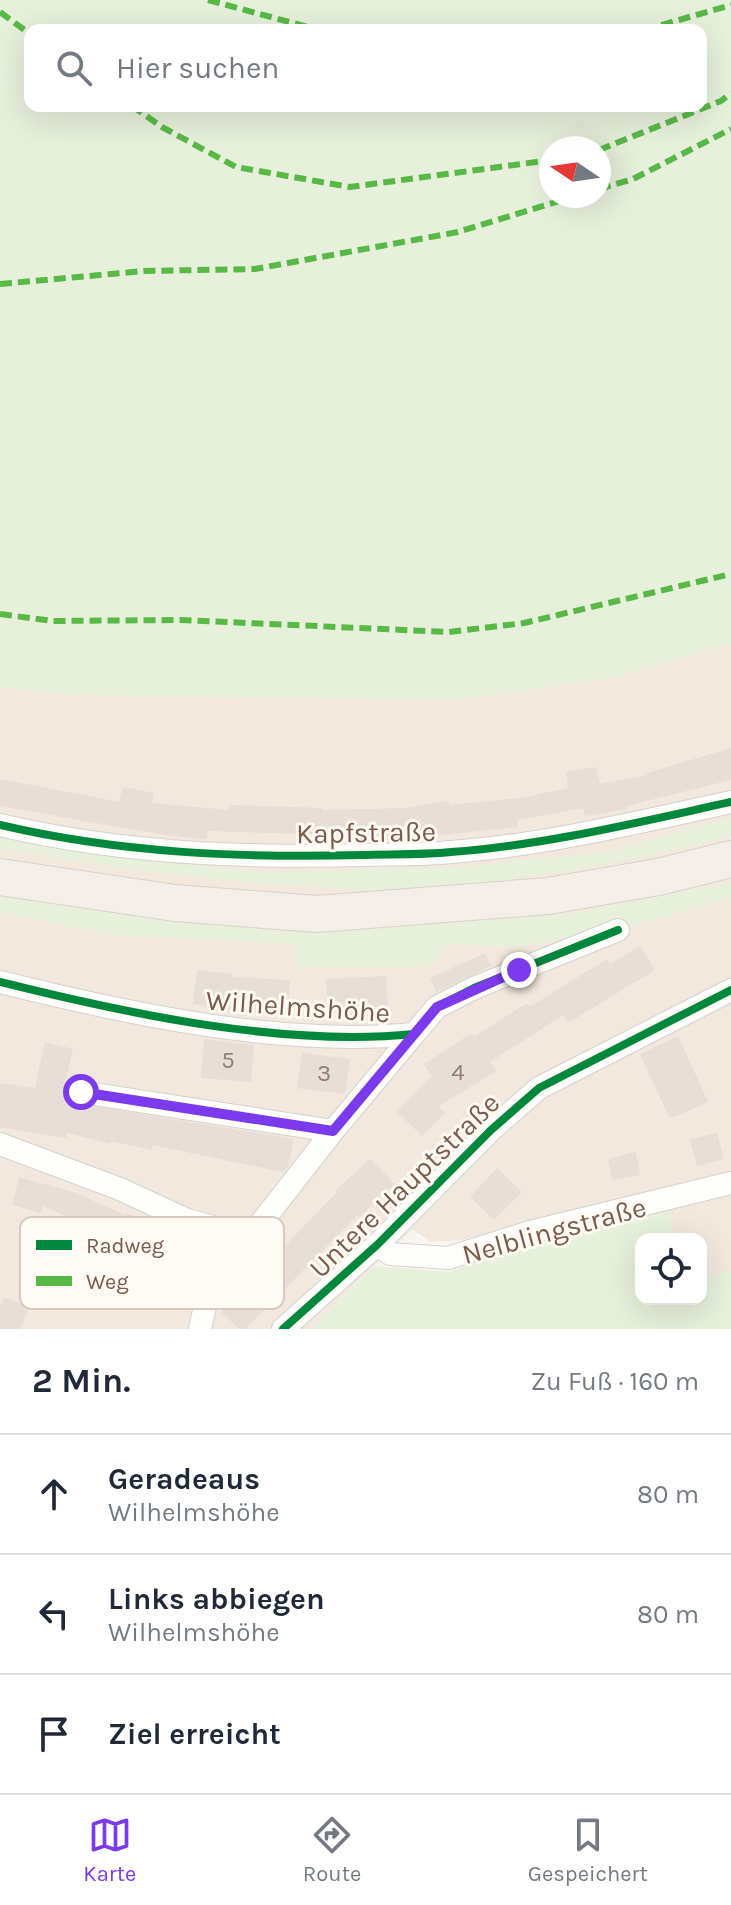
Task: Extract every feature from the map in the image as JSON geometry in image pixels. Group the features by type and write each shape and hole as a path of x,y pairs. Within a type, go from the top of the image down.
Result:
{"main road":[{"path":"0,877 175,903 317,914 548,896 658,877 731,859"}],"street":[{"name":"Kapfstraße","path":"0,825 35,833 186,854 307,856 451,852 590,833 731,802"},
{"name":"Wilhelmshöhe","path":"266,1217 333,1131 437,1007 474,988 618,930"},
{"name":"Wilhelmshöhe","path":"0,982 139,1014 246,1029 373,1038 414,1034"},
{"name":"Untere Hauptstraße","path":"283,1329 377,1245 491,1130 539,1088 731,990"},
{"path":"81,1092 333,1131"},
{"path":"0,1144 120,1189 181,1217"},
{"name":"Nelblingstraße","path":"377,1245 390,1254 448,1258 530,1232 731,1183"},
{"name":"Wilhelmshöhe","path":"200,1329 204,1309"}],"shaded area":[{"path":"731,643 731,832 728,834 731,845 731,1272 707,1274 707,1233 673,1233 665,1191 462,1240 431,1242 412,1229 310,1329 0,1329 0,687 75,695 459,700 614,677"}],"green space":[{"path":"0,0 731,0 731,643 614,677 459,700 75,695 0,687"},
{"path":"731,817 731,836 649,855 481,884 397,891 191,876 114,867 0,847 0,837 127,858 266,872 467,866 609,852"},
{"path":"731,882 731,897 631,926 519,947 448,944 431,966 296,967 294,944 113,935 0,912 0,887 283,925 562,915"},
{"path":"668,1207 673,1233 635,1233 635,1305 707,1305 707,1274 731,1272 731,1329 310,1329 375,1266 449,1272 550,1233"}],"building":[{"path":"731,748 731,780 626,806 627,809 585,816 583,808 517,820 518,827 403,839 342,841 342,835 207,831 207,839 165,835 0,806 0,779 119,802 123,787 154,793 152,803 229,810 229,805 322,810 406,808 449,801 449,805 521,798 568,788 566,772 596,767 600,784 645,776"},
{"path":"640,946 655,970 568,1023 563,1015 490,1062 496,1071 438,1107 445,1113 422,1136 397,1112 432,1076 424,1064 472,1033 474,1037 527,1003 529,1007 607,959 610,964"},
{"path":"485,953 491,966 436,992 430,978"},
{"path":"197,970 232,974 231,977 290,980 288,1015 193,1004"},
{"path":"386,976 388,1009 328,1012 326,979"},
{"path":"678,1036 708,1102 669,1117 640,1054"},
{"path":"204,1039 254,1045 251,1082 201,1078"},
{"path":"45,1042 73,1049 63,1092 73,1103 294,1139 289,1165 283,1172 153,1145 152,1150 67,1133 66,1138 0,1127 0,1083 35,1088"},
{"path":"302,1053 350,1059 345,1094 297,1088"},
{"path":"717,1133 724,1159 697,1166 690,1139"},
{"path":"636,1152 640,1175 612,1180 608,1159"},
{"path":"370,1159 395,1184 358,1215 284,1290 284,1245"},
{"path":"497,1168 522,1192 494,1220 470,1197"},
{"path":"19,1177 76,1193 125,1215 138,1217 68,1217 43,1206 41,1213 12,1205"},
{"path":"4,1297 20,1303 20,1309 28,1309 20,1329 0,1329 0,1307"},
{"path":"224,1309 265,1309 245,1329 239,1329 221,1312"}],"marked path":[{"path":"208,0 297,24"},
{"path":"665,24 731,5"},
{"path":"0,12 24,30"},
{"path":"707,107 731,93"},
{"path":"141,112 236,167 350,187 539,162"},
{"path":"611,145 694,112"},
{"path":"611,185 633,179 731,129"},
{"path":"0,284 144,271 255,269 458,232 539,207"},
{"path":"0,614 53,621 181,620 449,632 524,623 731,574"}],"cycle path":[{"path":"0,825 89,842 179,852 270,856 417,854 487,849 557,838 731,802"},
{"path":"0,982 153,1016 259,1032 364,1037 414,1034 437,1007 474,988 618,930"},
{"path":"283,1329 377,1245 491,1130 539,1088 731,990"}],"route":[{"path":"81,1092 333,1131 437,1007 519,970"}]}
